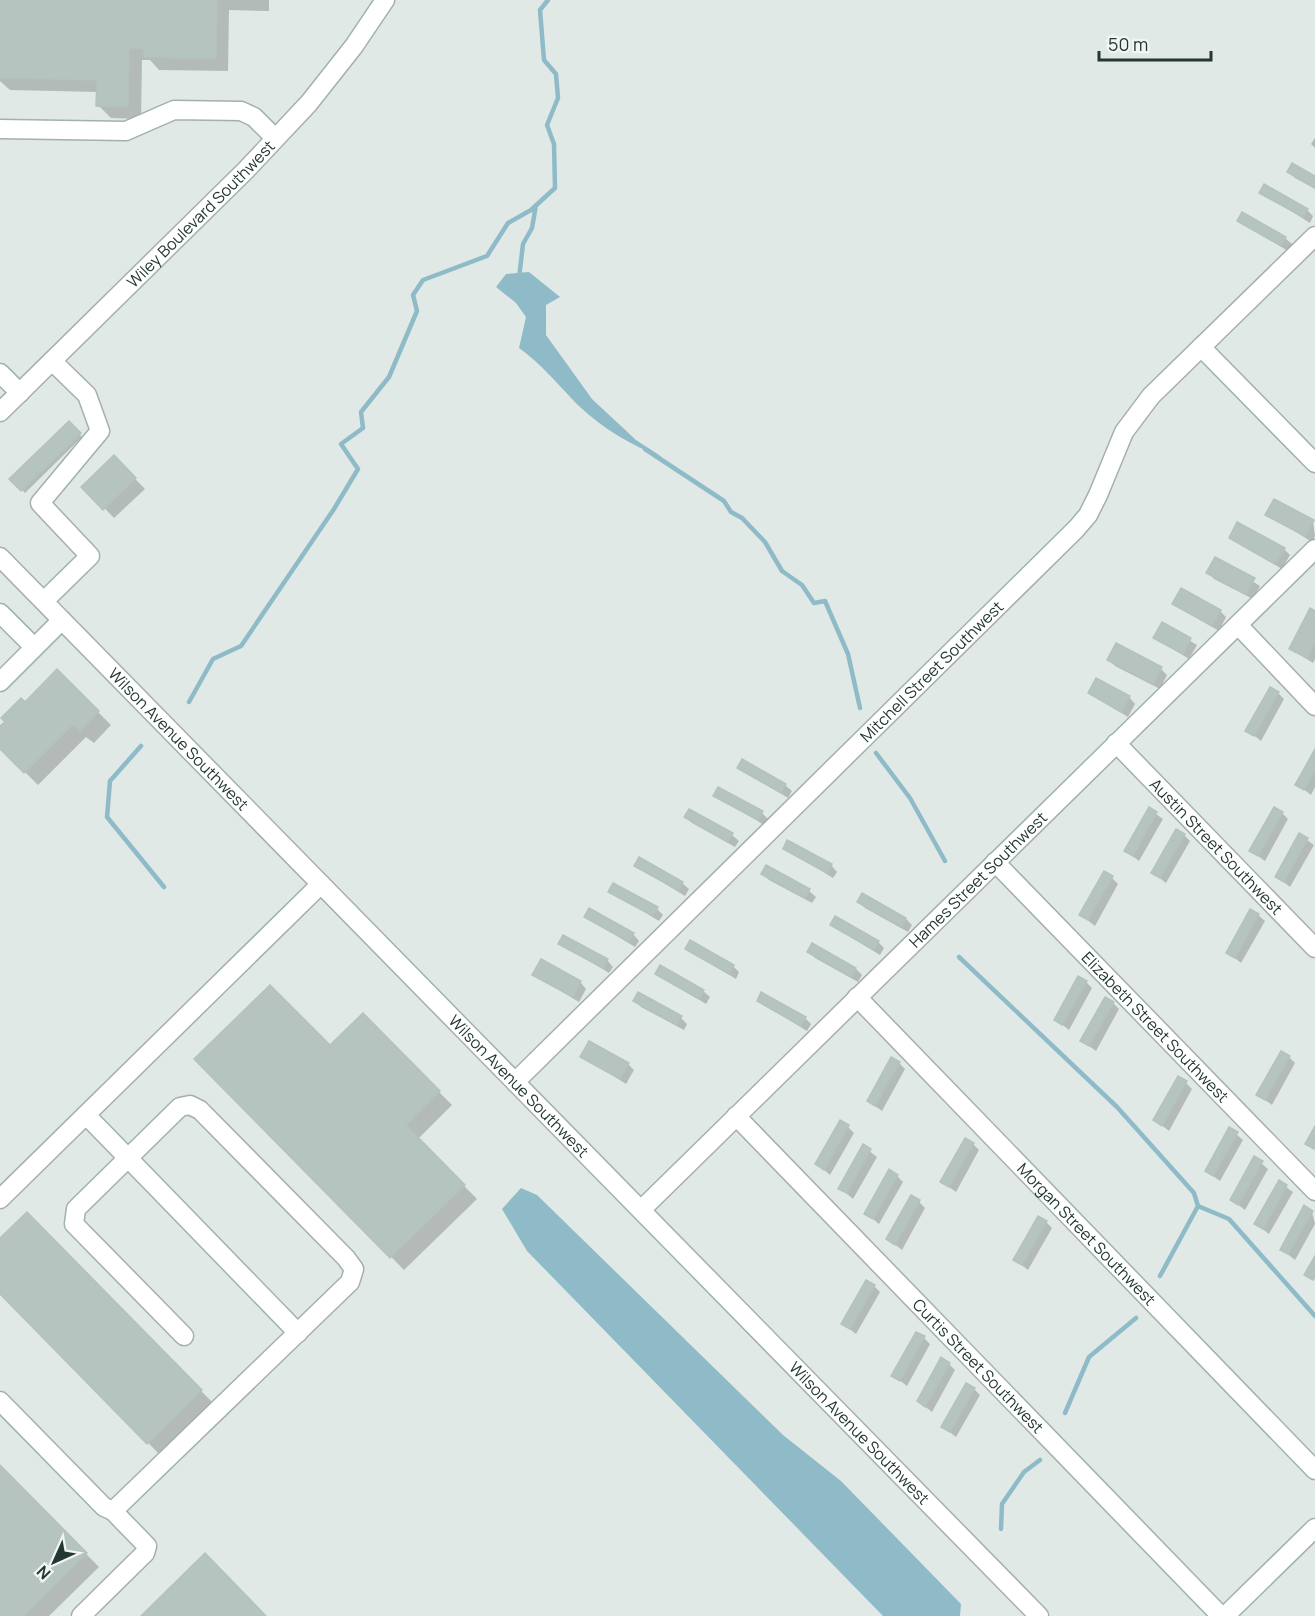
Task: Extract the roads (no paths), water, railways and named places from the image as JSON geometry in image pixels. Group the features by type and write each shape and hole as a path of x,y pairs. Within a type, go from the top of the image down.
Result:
{"street":[{"name":"Wiley Boulevard Southwest","path":"0,412 309,103 354,46 385,0"},
{"path":"1,127 126,131 174,110 241,111 254,117 275,138"},
{"name":"Mitchell Street Southwest","path":"515,1083 1076,529 1094,505 1131,419 1315,236"},
{"path":"1201,347 1315,463"},
{"path":"44,601 90,556 40,503 100,431 87,395 52,361"},
{"path":"0,373 20,393"},
{"name":"Hames Street Southwest","path":"641,1210 1315,549"},
{"name":"Wilson Avenue Southwest","path":"0,557 1039,1616"},
{"path":"0,612 34,647"},
{"path":"2,676 62,620"},
{"path":"1238,625 1315,706"},
{"name":"Austin Street Southwest","path":"1116,743 1315,948"},
{"name":"Elizabeth Street Southwest","path":"995,862 1315,1191"},
{"path":"0,1199 321,884"},
{"name":"Morgan Street Southwest","path":"857,997 1315,1470"},
{"path":"113,1511 350,1282 354,1269 346,1258 200,1110 190,1105 180,1107 76,1209 74,1224 184,1336"},
{"path":"86,1114 298,1333"},
{"name":"Curtis Street Southwest","path":"736,1116 1223,1616"},
{"path":"0,1401 104,1507 113,1511 147,1546 145,1554 81,1616"},
{"path":"1223,1616 1315,1528"}],"water":[{"path":"529,272 560,297 546,305 546,335 592,399 636,440 662,457 629,442 597,422 519,348 526,317 516,303 496,287 506,274"},
{"path":"521,1188 537,1195 783,1435 841,1481 961,1604 960,1616 883,1616 527,1251 502,1209"}],"waterway":[{"path":"189,702 213,659 241,646 334,509 358,469 341,444 363,428 361,412 389,377 417,311 413,295 423,280 487,256 508,223 531,210 555,188 554,144 547,125 558,98 556,74 544,60 540,10 548,0"},
{"path":"519,278 523,244 532,228 536,205"},
{"path":"645,449 724,501 731,512 742,518 765,542 782,571 802,585 814,603 825,601 848,654 860,708"},
{"path":"141,746 110,781 107,817 164,887"},
{"path":"876,753 910,798 945,861"},
{"path":"959,957 1117,1107 1194,1193 1198,1206 1160,1276"},
{"path":"1198,1206 1229,1219 1315,1316"},
{"path":"1065,1413 1089,1357 1136,1318"},
{"path":"1001,1529 1002,1504 1024,1472 1040,1460"}]}
